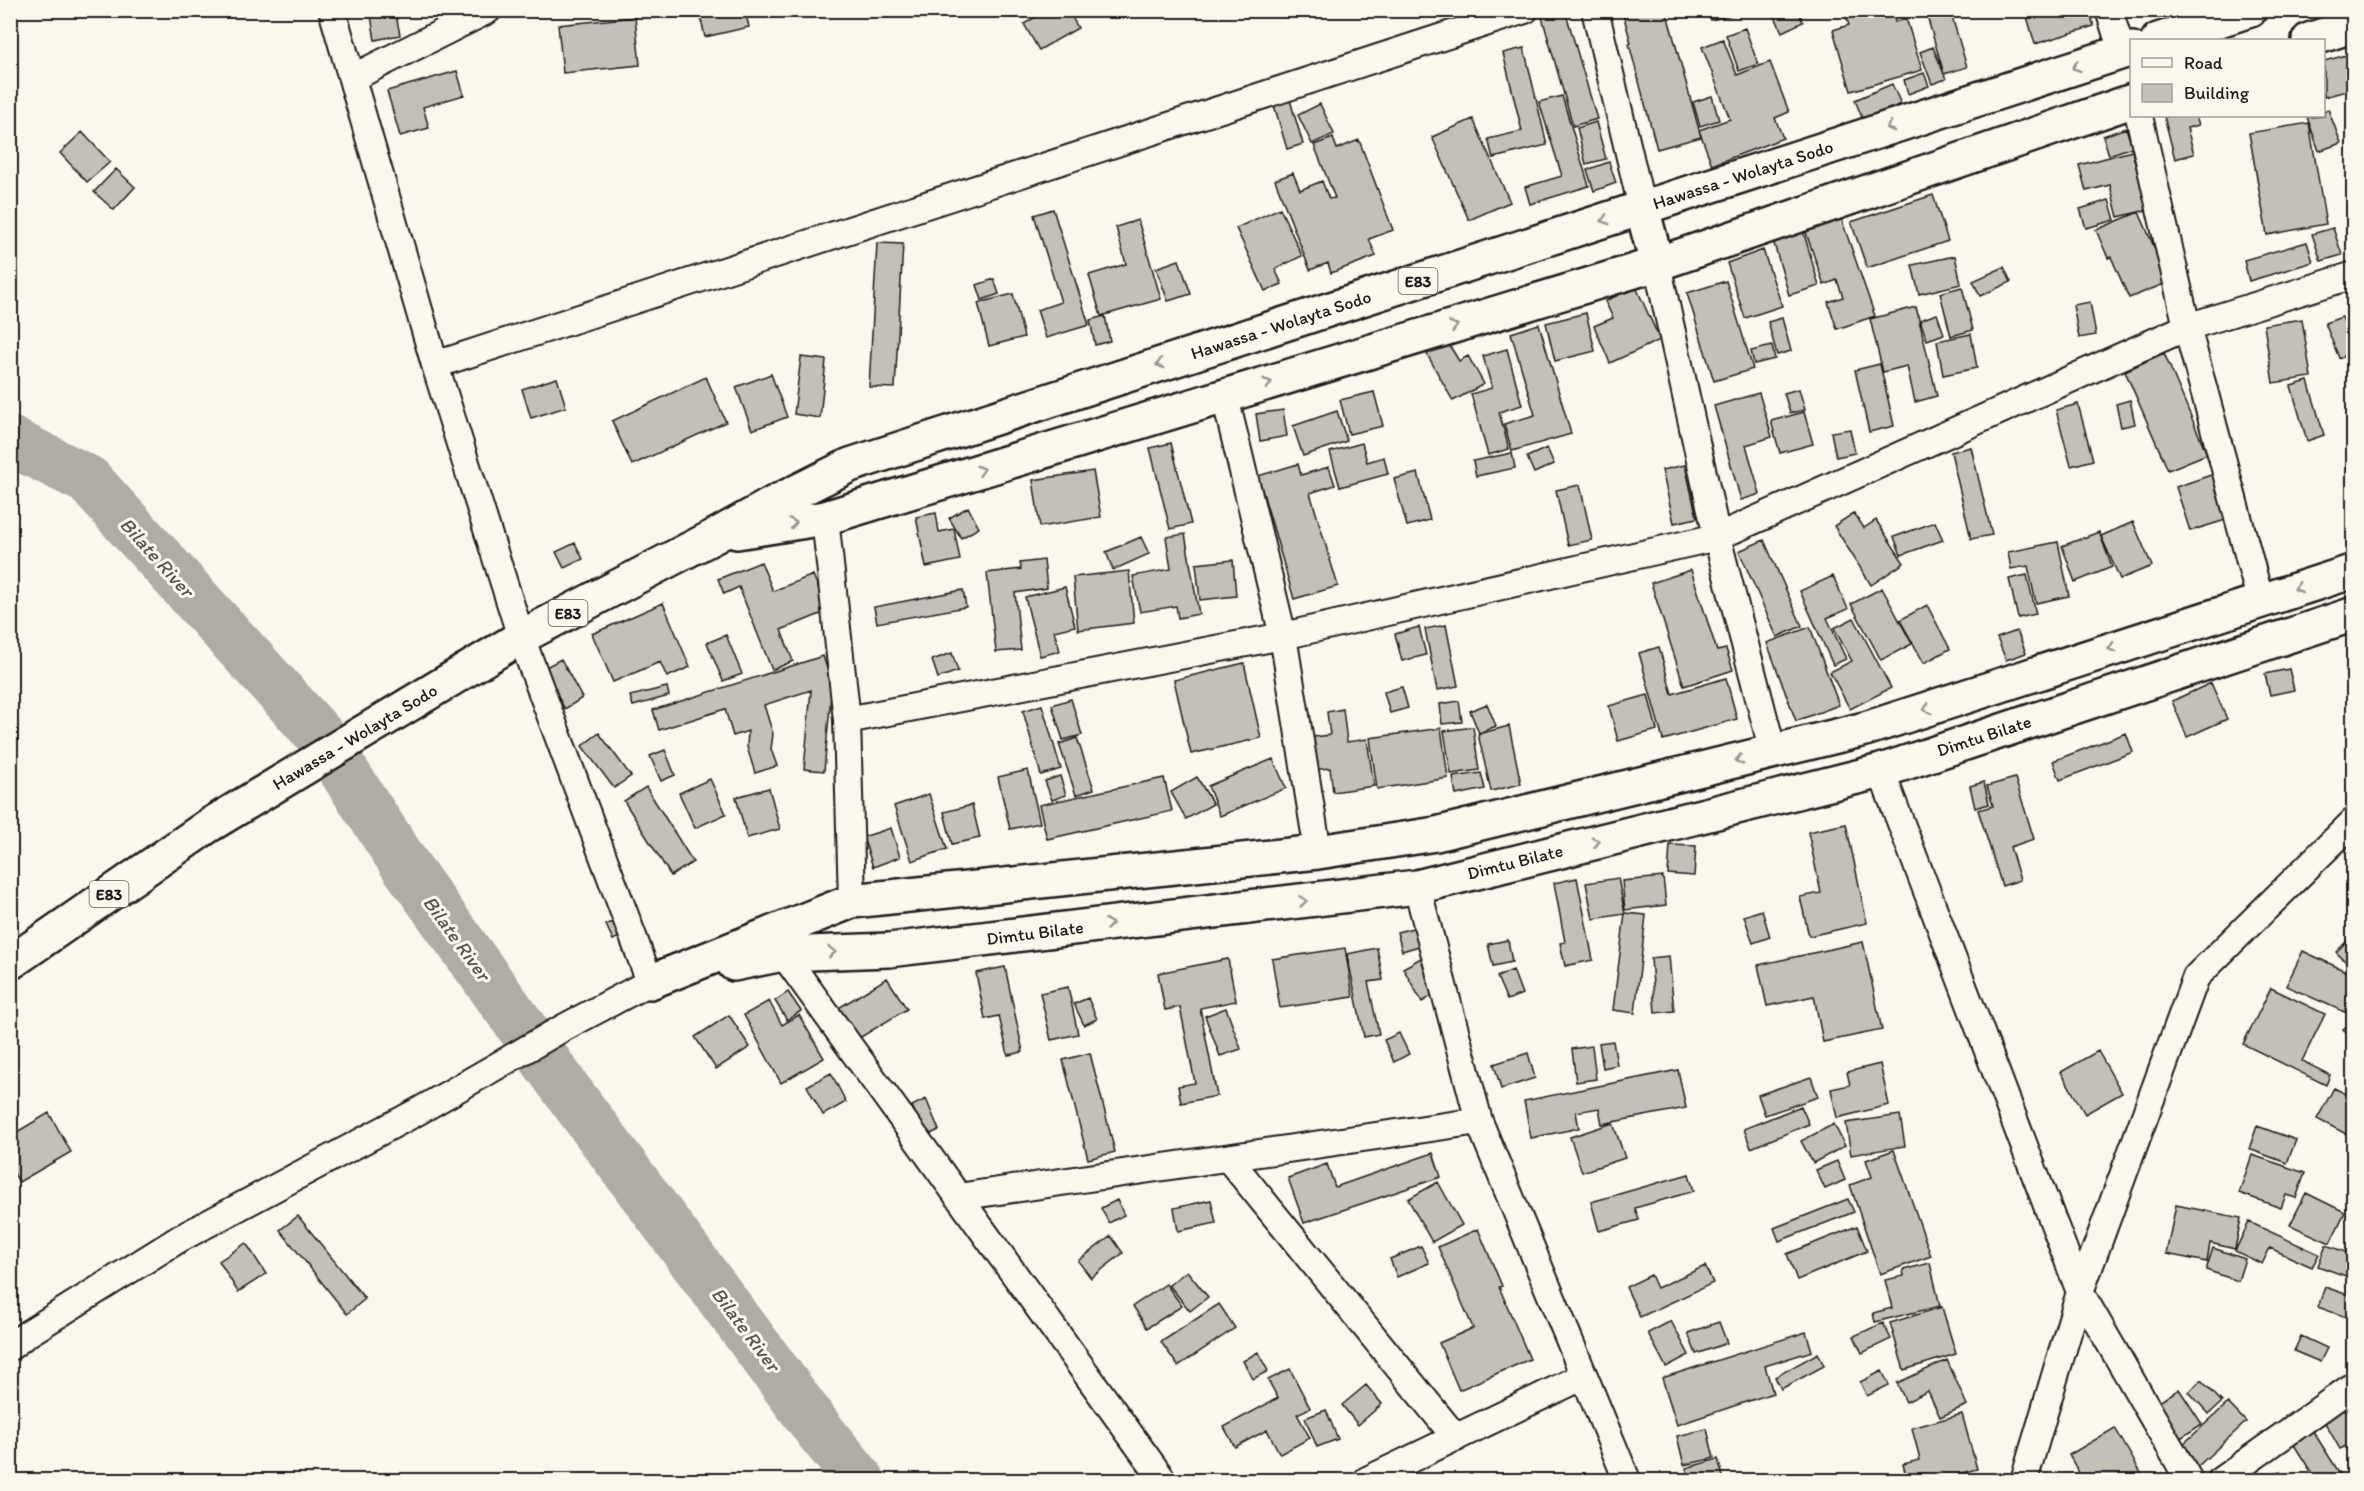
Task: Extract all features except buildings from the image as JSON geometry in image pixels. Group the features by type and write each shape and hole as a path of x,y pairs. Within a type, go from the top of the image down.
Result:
{"main road":[{"path":"2161,39 2250,10"},
{"path":"2312,39 2354,26"},
{"name":"Hawassa - Wolayta Sodo","path":"10,963 208,826 423,695 521,637 850,465 2127,51"},
{"path":"2127,51 2130,71"},
{"name":"Hawassa - Wolayta Sodo","path":"715,536 825,518 1225,397 1657,264 2130,102"},
{"path":"1642,208 1657,264"},
{"path":"1212,348 1225,397"},
{"path":"650,982 852,901 1318,852 1436,834 1864,729 2260,599 2354,571"},
{"name":"Dimtu Bilate","path":"650,982 783,954 889,950 1417,887 1881,771 2354,614"}],"street":[{"path":"10,1347 179,1239 417,1112 563,1028 650,982 521,637 435,364 332,10"},
{"path":"352,78 488,10"},
{"path":"435,364 1525,10"},
{"path":"1595,10 1642,208"},
{"path":"2109,10 2127,51"},
{"path":"2139,117 2187,327 2260,599"},
{"path":"1657,264 1717,537 1773,752"},
{"path":"847,720 1283,636 1717,537 2187,327 2354,275"},
{"path":"1225,397 1283,636 1318,852"},
{"path":"825,518 847,720 852,901"},
{"path":"1881,771 2080,1292 2189,1480"},
{"path":"2024,1480 2080,1292 2196,977 2354,820"},
{"path":"1417,887 1479,1121 1627,1480"},
{"path":"783,954 1163,1480"},
{"path":"958,1197 1479,1121"},
{"path":"1228,1158 1456,1437"},
{"path":"1367,1480 1584,1376"},
{"path":"2221,1480 2354,1385"}],"waterway":[{"name":"Bilate River","path":"10,441 88,480 322,738 405,865 566,1089 822,1434 860,1480"}]}
